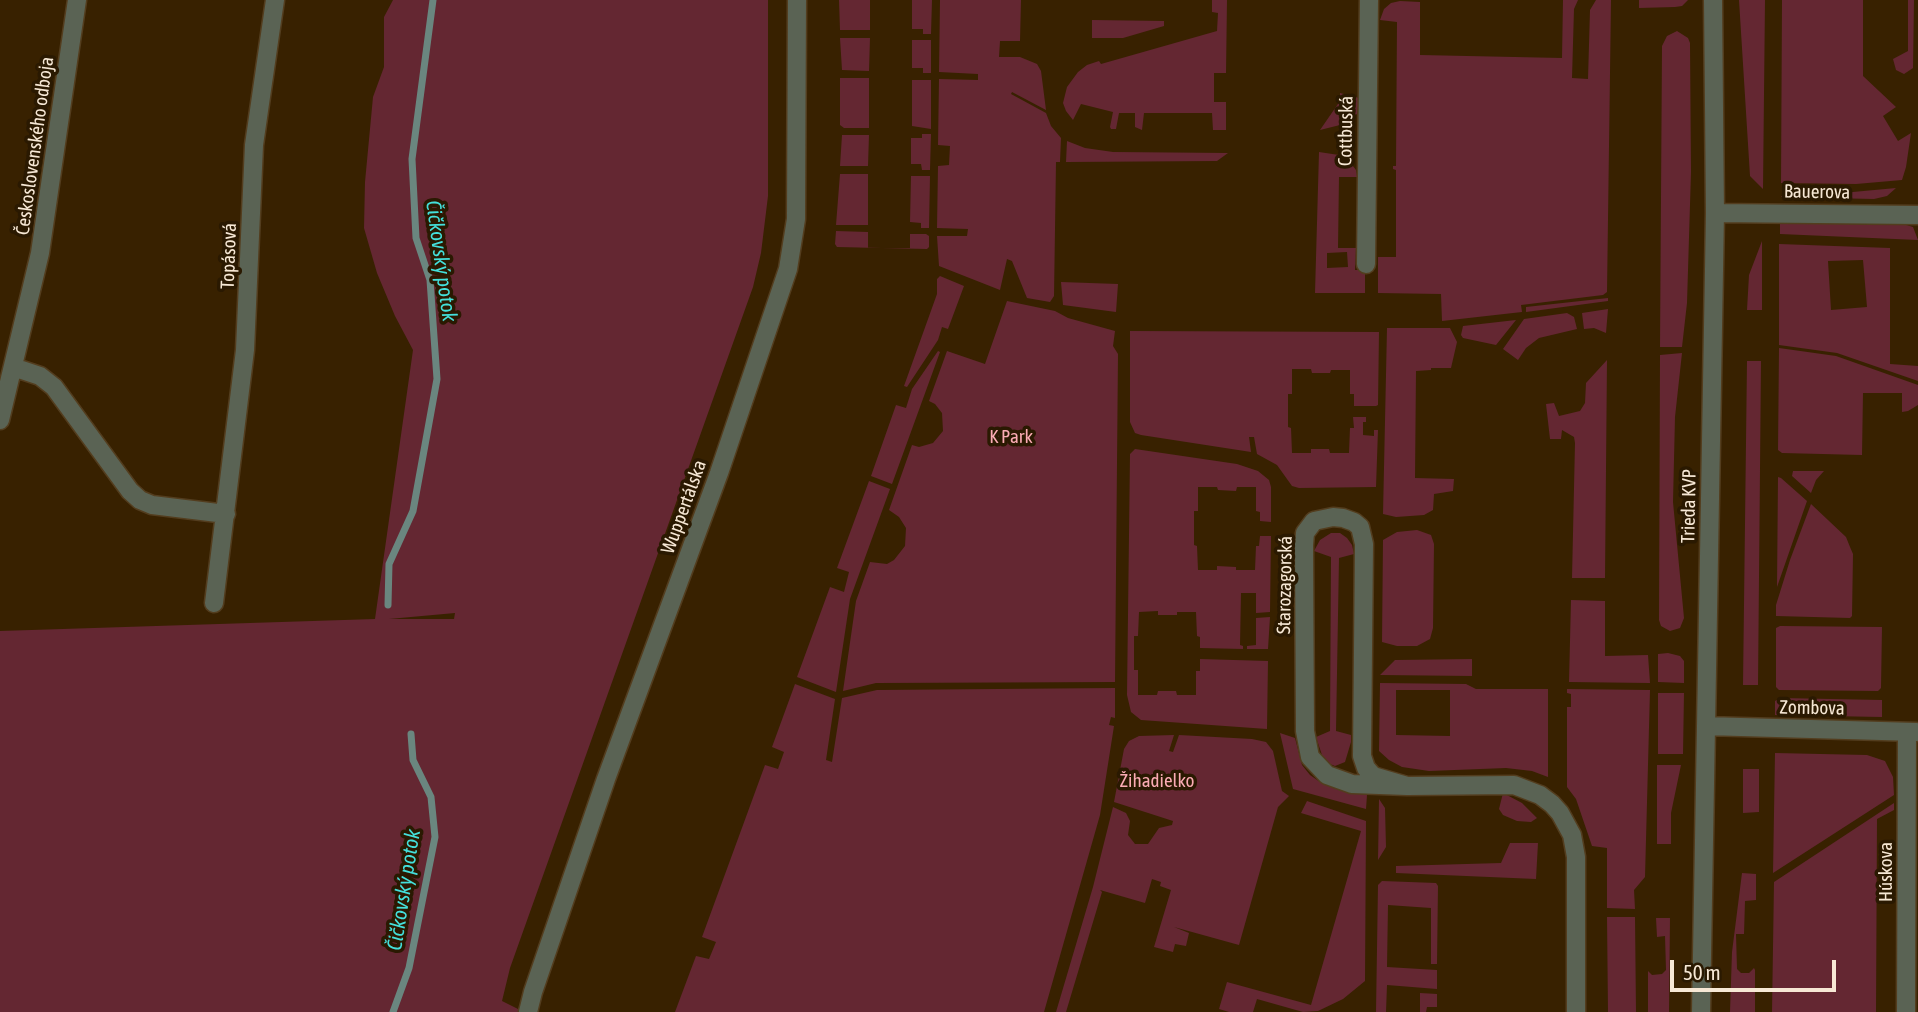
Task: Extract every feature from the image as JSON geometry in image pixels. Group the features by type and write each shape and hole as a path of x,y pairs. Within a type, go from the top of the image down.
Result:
{"street":[{"name":"Československého odboja","path":"0,420 40,253 77,0"},
{"name":"Topásová","path":"214,603 245,350 254,145 275,0"},
{"name":"Wuppertálska","path":"528,1012 606,779 719,473 788,269 796,219 797,0"},
{"name":"Cottbuská","path":"1366,264 1368,0"},
{"name":"Trieda KVP","path":"1701,1012 1715,212 1713,0"},
{"name":"Bauerova","path":"1715,212 1918,215"},
{"path":"13,367 40,376 54,387 130,491 140,500 152,505 226,514"},
{"name":"Starozagorská","path":"1407,786 1373,776 1366,768 1362,756 1364,544 1360,527 1343,518 1314,521 1305,533 1304,545 1305,731 1308,750 1320,769 1335,779 1362,785 1407,786 1514,785 1540,795 1560,813 1572,835 1576,857 1576,1012"},
{"name":"Zombova","path":"1706,726 1912,732"},
{"name":"Húskova","path":"1906,1012 1912,732"}],"green space":[{"path":"393,0 768,0 768,196 761,253 753,287 510,968 502,1001 518,1009 518,1012 0,1012 0,631 375,619 413,350 377,273 364,228 365,182 373,97 384,67 384,17","holes":["455,613 454,619 389,619"]},
{"path":"839,0 870,0 870,30 840,30"},
{"path":"912,0 932,0 931,34 923,34 923,29 912,29"},
{"path":"940,0 1021,0 1020,41 1000,41 999,57 1020,57 1037,64 1041,71 1046,110 1012,92 1011,94 1046,113 1051,126 1061,138 1060,162 1056,162 1054,296 1050,302 1027,298 1012,261 1007,259 1000,290 939,266 937,236 967,236 968,229 937,228 938,166 949,165 950,146 938,145 939,79 978,80 978,74 939,72"},
{"path":"1212,0 1227,0 1226,73 1214,73 1214,102 1226,102 1226,130 1213,130 1212,113 1144,113 1142,130 1135,127 1135,113 1119,113 1116,129 1111,129 1113,112 1081,104 1073,120 1063,103 1067,87 1078,72 1099,61 1101,64 1217,31 1218,13 1212,12"},
{"path":"1563,0 1578,0 1574,9 1572,78 1588,79 1590,10 1596,0 1611,0 1607,292 1603,295 1521,305 1522,312 1442,321 1441,294 1378,293 1378,257 1396,257 1396,170 1393,166 1396,166 1397,22 1380,20 1384,9 1391,3 1400,1 1420,2 1420,55 1562,58"},
{"path":"1639,0 1688,0 1682,6 1639,8"},
{"path":"1739,0 1765,0 1763,189 1750,176"},
{"path":"1782,0 1863,0 1863,76 1896,107 1883,116 1898,141 1911,133 1902,180 1856,184 1781,183"},
{"path":"1908,0 1914,0 1913,68 1904,74 1896,70 1893,59 1908,51"},
{"path":"1092,20 1164,21 1164,26 1123,38 1092,38"},
{"path":"1677,31 1688,38 1690,43 1691,172 1687,303 1682,347 1660,347 1662,46 1667,36"},
{"path":"840,38 870,38 869,71 842,70"},
{"path":"912,40 931,40 931,73 923,73 923,68 912,68"},
{"path":"840,78 869,78 869,128 844,128 840,125"},
{"path":"912,80 931,80 931,129 912,126"},
{"path":"1340,93 1359,98 1357,114 1340,125 1320,130 1340,101"},
{"path":"922,134 931,134 930,170 922,170 921,164 911,164 911,138 922,138"},
{"path":"842,135 869,135 868,166 840,166"},
{"path":"1067,141 1085,148 1113,152 1228,153 1217,161 1066,162"},
{"path":"1319,152 1339,155 1349,161 1356,170 1357,177 1339,177 1338,248 1356,248 1355,270 1365,270 1365,293 1315,293","holes":["1347,252 1348,267 1327,268 1327,253"]},
{"path":"840,174 868,174 868,225 836,225"},
{"path":"911,176 930,176 929,228 921,228 921,223 910,222"},
{"path":"1896,188 1887,196 1874,199 1781,197 1786,191 1842,193"},
{"path":"1780,224 1903,224 1913,227 1918,240 1780,234"},
{"path":"836,231 868,232 868,248 837,247"},
{"path":"910,234 929,236 927,249 882,248 910,248"},
{"path":"1762,241 1762,310 1747,310 1749,275"},
{"path":"1779,244 1890,248 1890,364 1918,366 1918,381 1837,353 1779,345","holes":["1863,260 1867,307 1831,310 1828,261"]},
{"path":"940,276 964,286 948,329 942,327 938,340 907,387 904,386 937,294 937,279"},
{"path":"1061,282 1118,284 1116,312 1063,305"},
{"path":"1608,298 1608,301 1526,312 1526,307"},
{"name":"K Park","path":"1007,301 1055,311 1068,318 1115,331 1113,346 1118,354 1115,682 876,683 843,691 856,601 870,562 887,564 894,560 905,546 906,528 899,517 889,510 912,445 919,447 933,443 943,431 942,413 929,401 947,351 985,364"},
{"path":"1608,309 1606,333 1594,328 1584,329 1582,313"},
{"path":"1567,313 1574,317 1577,329 1539,338 1526,348 1518,360 1503,349 1524,319"},
{"path":"1516,320 1496,345 1463,338 1461,335 1463,326"},
{"path":"1387,328 1450,328 1457,342 1451,368 1416,371 1415,478 1454,479 1453,491 1434,494 1433,510 1424,515 1396,517 1383,514"},
{"path":"1130,331 1379,332 1378,405 1354,406 1354,394 1350,394 1350,370 1312,373 1311,369 1292,369 1292,394 1288,394 1288,427 1291,428 1292,453 1329,449 1330,453 1349,453 1350,428 1354,428 1353,417 1366,417 1366,422 1363,422 1363,435 1374,436 1374,430 1378,430 1376,487 1292,486 1277,465 1257,454 1254,437 1249,437 1251,452 1135,433 1130,422"},
{"path":"1779,348 1836,356 1918,385 1918,405 1902,412 1902,393 1863,393 1862,455 1782,453 1778,450"},
{"path":"938,351 940,352 892,484 871,476 896,405 906,408 912,389"},
{"path":"1682,353 1675,417 1673,502 1684,618 1680,628 1670,631 1661,626 1659,620 1660,355"},
{"path":"1607,360 1605,578 1572,578 1575,443 1574,437 1562,430 1561,439 1550,439 1546,404 1554,403 1559,416 1580,411 1585,403 1586,383"},
{"path":"1747,361 1761,361 1758,685 1743,685"},
{"path":"1135,449 1237,464 1258,471 1269,480 1271,522 1260,521 1260,512 1256,511 1256,487 1237,487 1236,491 1198,487 1198,511 1194,511 1194,545 1197,546 1198,570 1217,570 1217,566 1255,570 1256,546 1259,546 1260,536 1271,536 1270,612 1256,613 1256,593 1241,593 1240,645 1243,649 1200,648 1196,612 1158,615 1158,611 1139,612 1138,636 1134,636 1134,670 1138,670 1138,695 1176,691 1177,695 1196,695 1196,671 1200,671 1200,659 1268,661 1267,729 1141,720 1131,712 1127,695 1130,454"},
{"path":"1793,471 1824,471 1816,480 1811,493 1792,476"},
{"path":"1778,477 1807,501 1777,587"},
{"path":"869,481 890,489 850,599 836,692 797,677 830,587 844,592 849,572 837,568"},
{"path":"1811,504 1846,537 1853,554 1850,618 1776,616 1776,605 1790,560"},
{"path":"1417,530 1431,535 1434,544 1433,628 1430,639 1417,646 1397,646 1382,642 1383,540 1397,532"},
{"path":"1331,533 1340,533 1347,538 1354,554 1339,558 1336,731 1351,735 1351,742 1345,762 1335,766 1322,755 1316,737 1330,731 1331,557 1314,551 1320,540"},
{"path":"1571,600 1605,601 1605,656 1648,655 1650,683 1569,682"},
{"path":"1270,617 1268,649 1247,649 1247,646 1256,645 1256,618"},
{"path":"1882,627 1881,688 1878,691 1779,690 1776,687 1776,628"},
{"path":"1658,654 1680,656 1684,661 1684,683 1658,682"},
{"path":"1472,659 1472,676 1380,675 1395,660"},
{"path":"1380,683 1466,684 1476,689 1548,689 1548,777 1532,771 1506,768 1429,771 1402,767 1379,751","holes":["1396,690 1450,690 1450,736 1396,735"]},
{"path":"795,684 835,699 826,760 832,762 842,698 877,690 1115,688 1115,718 1111,717 1109,725 1114,726 1100,815 1044,1012 675,1012 696,956 709,959 716,942 702,937 765,765 778,769 784,752 772,747"},
{"path":"1567,689 1650,690 1645,877 1634,890 1635,909 1607,908 1607,848 1592,846 1576,799 1567,787 1567,707 1571,707 1571,694 1567,693"},
{"path":"1658,693 1684,693 1683,754 1658,754"},
{"path":"1780,698 1882,700 1882,717 1775,715 1775,701"},
{"path":"1280,733 1295,738 1302,765 1310,775 1320,782 1367,795 1366,809 1293,789"},
{"name":"Žihadielko","path":"1174,735 1169,751 1173,752 1179,735 1266,742 1273,751 1282,791 1289,796 1278,807 1239,945 1174,927 1189,933 1186,946 1175,944 1173,952 1154,947 1171,890 1152,879 1145,903 1100,890 1102,892 1066,1012 1056,1012 1093,887 1113,807 1126,813 1130,821 1128,835 1135,844 1148,844 1159,828 1172,825 1173,821 1114,802 1124,749 1129,741 1139,736"},
{"path":"1775,753 1867,755 1885,761 1893,777 1894,795 1773,873"},
{"path":"1657,765 1681,765 1671,813 1671,844 1657,844"},
{"path":"1743,769 1759,769 1759,812 1743,813"},
{"path":"1503,793 1522,803 1537,818 1531,822 1517,821 1503,815 1499,809"},
{"path":"1379,799 1385,808 1386,847 1378,860"},
{"path":"1307,801 1366,821 1365,981 1343,999 1318,1011 1303,1012 1257,999 1253,1012 1229,1012 1219,1009 1227,982 1311,1005 1361,831 1301,813"},
{"path":"1894,803 1894,810 1877,819 1876,1012 1772,1012 1774,882"},
{"path":"1510,843 1538,843 1536,879 1396,873 1396,866 1501,863"},
{"path":"1742,873 1756,874 1756,900 1745,901 1744,934 1736,934 1737,969 1741,973 1749,973 1754,968 1755,970 1755,1012 1730,1012 1732,952"},
{"path":"1382,881 1436,883 1438,886 1437,964 1431,964 1431,908 1388,905 1387,967 1437,970 1437,989 1387,985 1386,1012 1376,1012 1378,885"},
{"path":"1607,917 1635,917 1636,1012 1608,1012"},
{"path":"1656,918 1670,918 1669,1012 1648,1012 1648,971 1652,975 1662,974 1666,970 1665,936 1657,937"},
{"path":"1420,993 1437,994 1437,1007 1427,1007 1426,1012 1420,1012"}],"waterway":[{"name":"Čičkovský potok","path":"388,605 389,564 413,511 437,379 430,280 416,238 412,159 433,0"},
{"name":"Čičkovský potok","path":"393,1012 409,968 435,837 431,797 413,760 411,734"}]}
